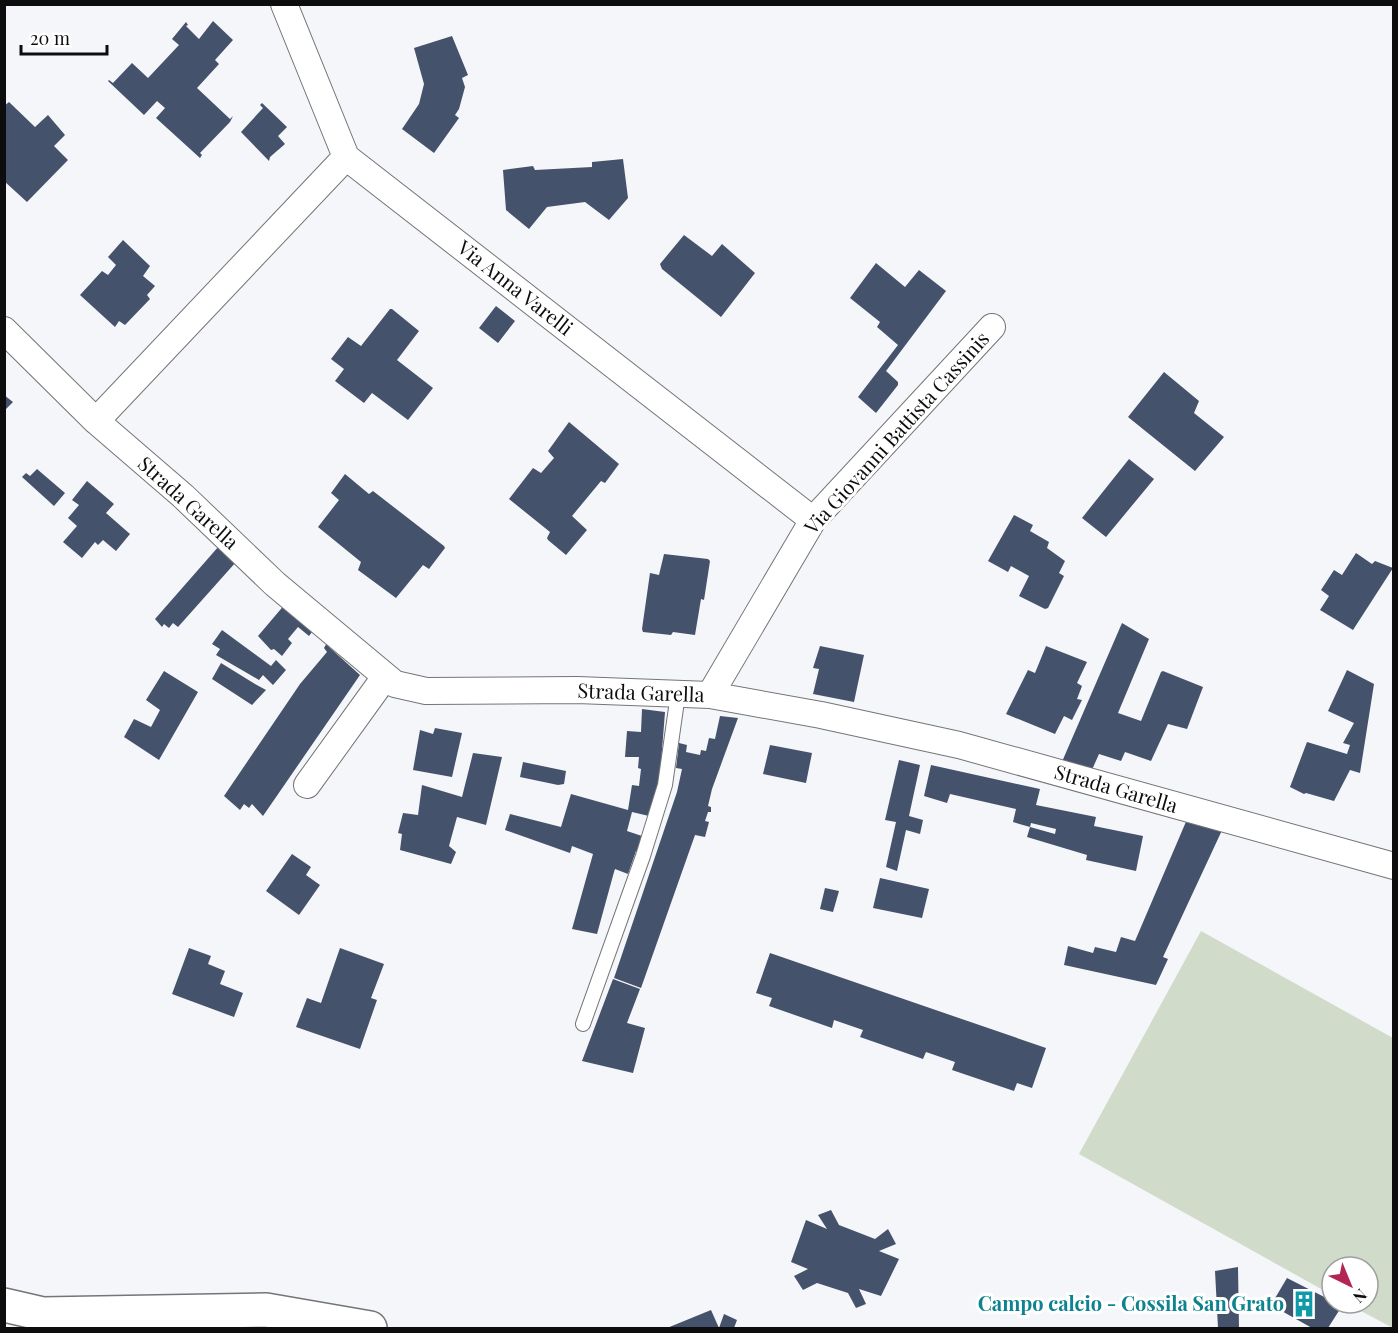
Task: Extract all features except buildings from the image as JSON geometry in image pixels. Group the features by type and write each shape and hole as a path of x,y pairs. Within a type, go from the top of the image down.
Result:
{"main road":[{"path":"4,1305 43,1314 266,1310 370,1329"}],"street":[{"path":"96,421 346,157 284,4"},
{"name":"Via Anna Varelli","path":"346,157 813,520"},
{"name":"Via Giovanni Battista Cassinis","path":"710,695 813,520 992,327"},
{"name":"Strada Garella","path":"4,330 96,421 183,496 275,584 395,684 426,691 577,690 710,695 821,715 959,745 1394,866"},
{"path":"306,785 385,677"}],"lane":[{"path":"583,1024 643,856 665,785 678,694"}],"green space":[{"path":"1201,931 1393,1038 1393,1328 1369,1315 1380,1315 1380,1255 1320,1255 1320,1288 1079,1154"}],"place":[{"name":"Campo calcio - Cossila San Grato","path":"1304,1304"}]}
